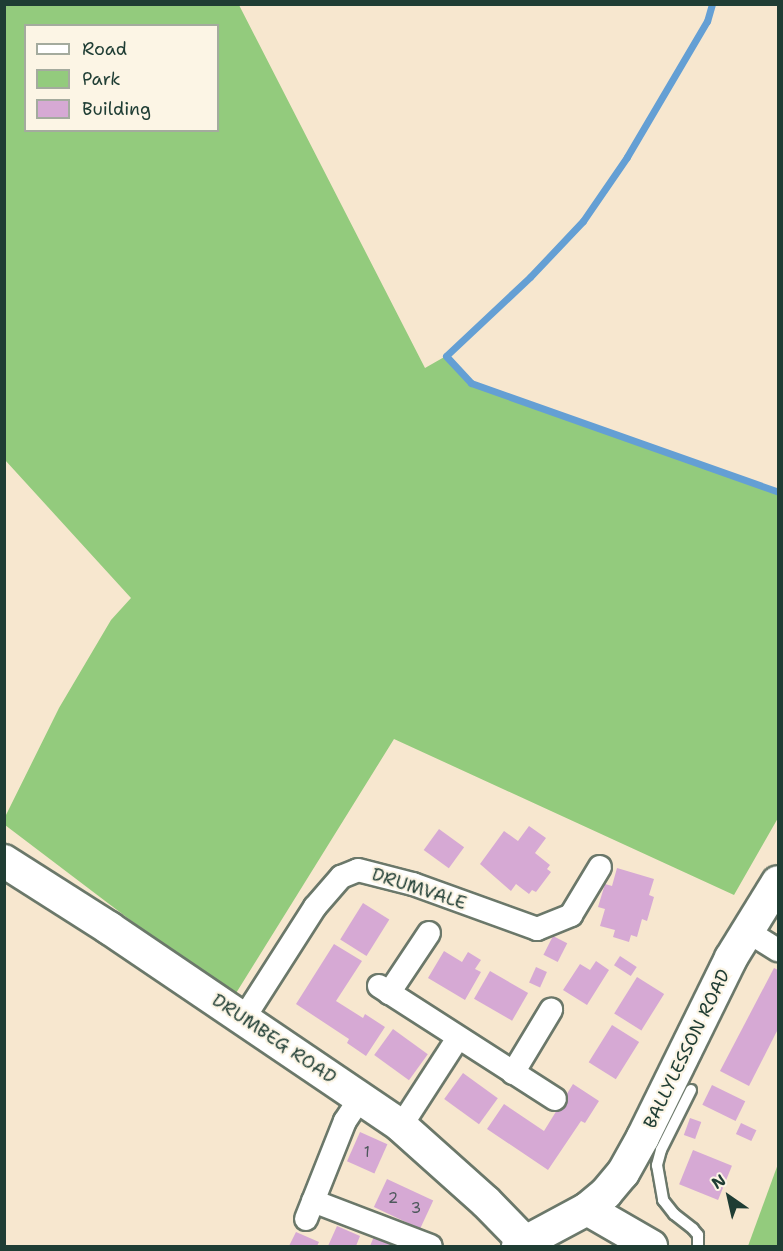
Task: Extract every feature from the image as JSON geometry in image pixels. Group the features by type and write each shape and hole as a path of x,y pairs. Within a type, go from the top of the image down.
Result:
{"street":[{"name":"DRUMBEG ROAD","path":"4,861 244,1018 401,1126 486,1202 521,1244"},
{"name":"DRUMVALE","path":"244,1018 315,907 341,877 358,870 413,884 537,929 571,915 600,867"},
{"name":"BALLYLESSON ROAD","path":"521,1244 587,1209 606,1193 623,1173 747,931 778,882"},
{"path":"747,931 778,950"},
{"path":"429,933 384,990 555,1099"},
{"path":"513,1073 551,1010"},
{"path":"401,1126 458,1038"},
{"path":"361,1097 345,1122 309,1210 432,1246"},
{"path":"587,1209 651,1246"}],"lane":[{"path":"691,1090 661,1150 657,1165 663,1200 698,1235 698,1246"}],"green space":[{"path":"5,5 239,5 425,368 446,356 471,383 778,492 778,818 734,895 394,739 233,998 5,825 5,817 59,708 111,620 131,598 5,460"},
{"path":"778,1164 778,1246 748,1246"}],"building":[{"path":"529,826 546,838 535,853 550,865 547,869 551,872 536,892 532,890 529,894 516,884 511,891 480,864 504,831 518,841"},
{"path":"439,829 464,847 449,868 424,850"},
{"path":"617,868 654,879 649,895 654,897 647,921 642,919 637,937 631,935 629,942 613,937 615,930 600,926 605,909 598,907 605,884 612,886"},
{"path":"363,903 389,919 367,956 340,939"},
{"path":"553,936 567,943 558,962 543,955"},
{"path":"334,944 362,961 336,1001 363,1018 365,1014 385,1027 366,1056 347,1043 349,1039 296,1004"},
{"path":"444,951 462,962 468,952 481,960 475,969 481,972 465,1000 428,978"},
{"path":"620,956 637,967 631,976 614,965"},
{"path":"596,961 609,970 587,1005 563,990 580,964 590,970"},
{"path":"536,967 547,972 540,987 529,983"},
{"path":"774,968 778,970 778,1029 749,1086 720,1071"},
{"path":"490,971 528,993 512,1021 474,999"},
{"path":"637,977 664,994 641,1030 614,1013"},
{"path":"612,1025 639,1042 616,1079 589,1062"},
{"path":"393,1029 428,1054 409,1080 374,1055"},
{"path":"463,1073 498,1098 479,1124 444,1099"},
{"path":"573,1084 599,1101 585,1123 581,1121 548,1170 487,1129 504,1104 544,1131"},
{"path":"712,1085 745,1101 736,1121 702,1105"},
{"path":"690,1118 701,1122 695,1139 684,1135"},
{"path":"741,1123 756,1130 751,1141 736,1134"},
{"path":"360,1132 387,1144 374,1173 347,1161"},
{"path":"693,1150 732,1166 718,1200 679,1184"},
{"path":"387,1179 433,1201 420,1229 374,1207"},
{"path":"337,1226 360,1236 356,1246 328,1246"},
{"path":"296,1232 319,1242 317,1246 289,1246"},
{"path":"375,1234 405,1246 370,1246"}],"waterway":[{"path":"712,4 707,21 627,157 583,221 530,277 446,356 471,383 778,492"}]}
